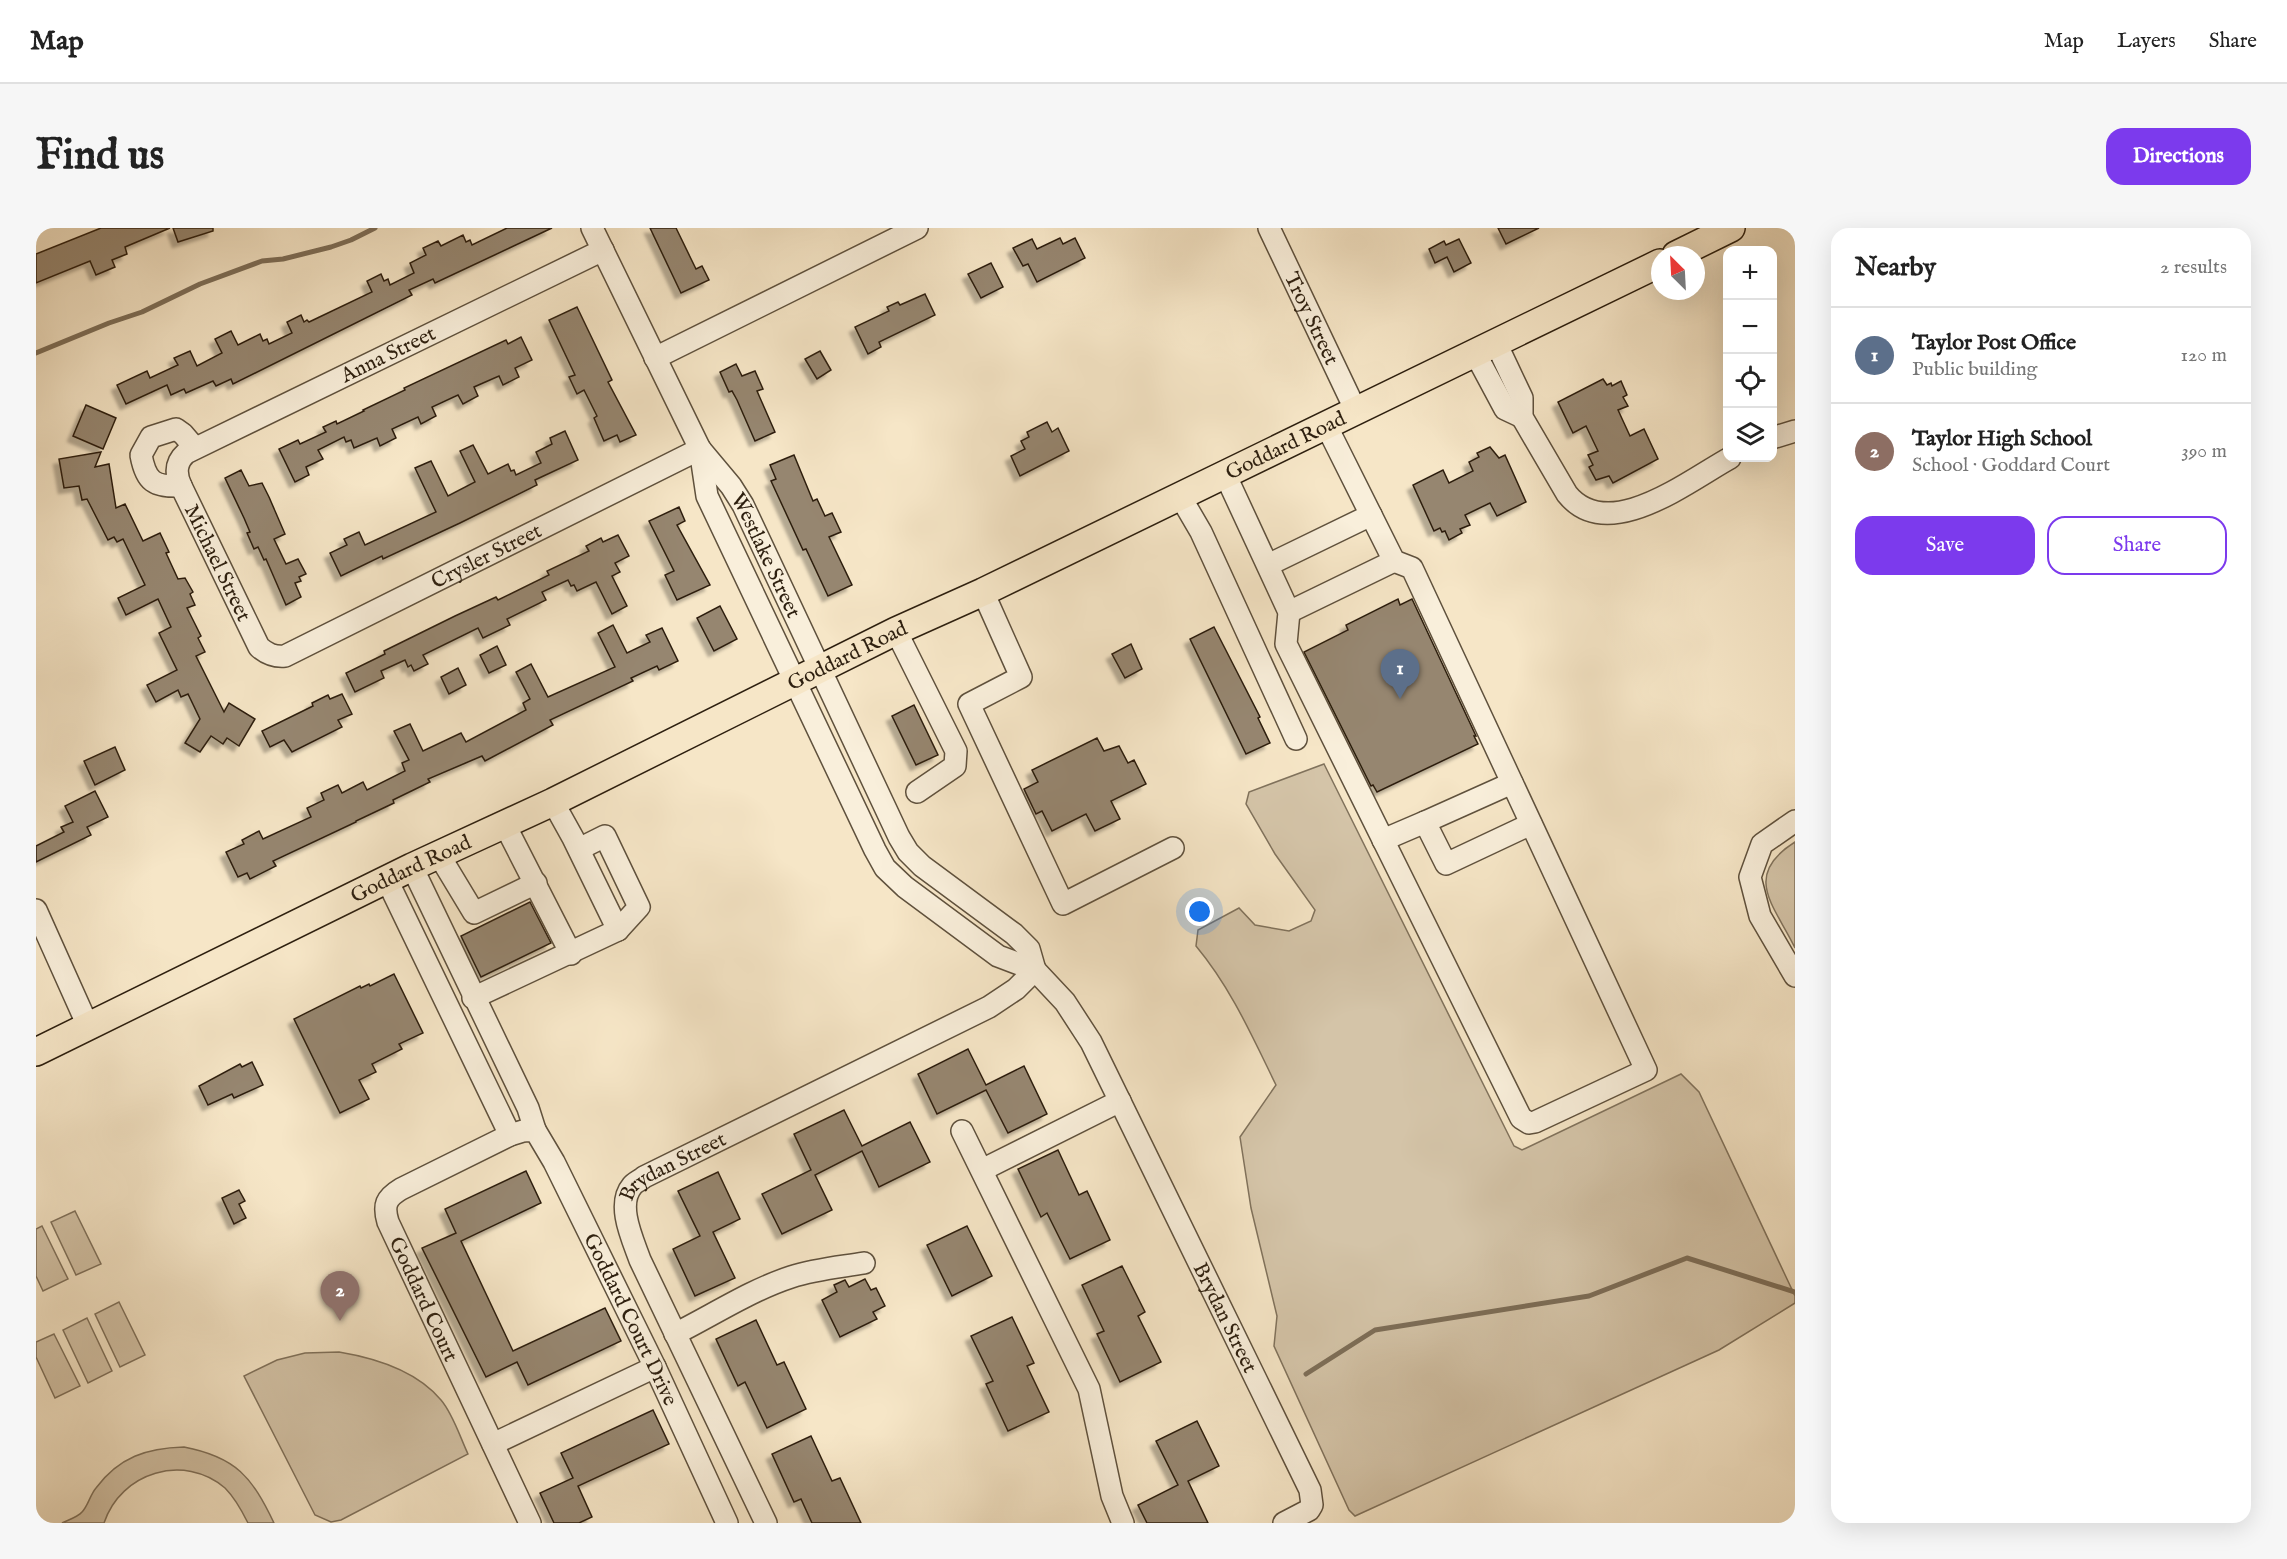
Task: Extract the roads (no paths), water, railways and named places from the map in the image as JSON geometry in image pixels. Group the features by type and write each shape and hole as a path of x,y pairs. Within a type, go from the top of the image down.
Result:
{"main road":[{"path":"1693,246 1724,230"},
{"name":"Goddard Road","path":"36,1052 412,867 553,802 795,680 983,592 1651,267"}],"street":[{"name":"Westlake Street","path":"592,228 700,449 731,486 743,505 819,669"},
{"path":"655,358 917,228"},
{"name":"Troy Street","path":"1269,228 1356,411"},
{"name":"Anna Street","path":"178,464 186,453 195,448 603,250"},
{"path":"1485,348 1522,398 1522,417 1567,494 1574,502 1591,512 1611,515 1645,505 1723,462"},
{"path":"1225,474 1289,612 1286,644 1521,1118 1529,1123 1646,1070 1412,568 1394,561 1326,425"},
{"path":"181,486 154,484 147,475 141,455 151,437 176,429 195,448"},
{"path":"1777,437 1795,431"},
{"name":"Westlake Street","path":"700,449 707,496 795,680"},
{"name":"Crysler Street","path":"271,655 285,656 700,449"},
{"name":"Michael Street","path":"178,464 177,478 259,647 271,655"},
{"path":"1180,496 1201,532 1296,739"},
{"path":"1268,565 1371,515"},
{"path":"1289,612 1394,561"},
{"path":"983,592 1020,677 969,704 1063,904 1173,848"},
{"path":"896,631 956,752 955,766 917,792"},
{"name":"Brydan Street","path":"819,669 908,852 922,866 1014,934 1029,949 1035,970"},
{"name":"Brydan Street","path":"795,680 885,868 905,887 998,956 1035,970 1065,1002 1091,1042 1310,1490 1312,1505 1309,1510 1284,1523"},
{"path":"1383,840 1512,783"},
{"path":"553,802 579,849 618,930"},
{"path":"1795,821 1762,844 1750,878 1760,916 1795,976"},
{"path":"1425,822 1446,864 1531,824"},
{"path":"504,824 571,954"},
{"path":"473,998 618,930 639,907 605,836 579,849"},
{"path":"439,855 474,913 536,884"},
{"path":"412,867 473,998 528,1108 523,1132"},
{"path":"387,880 523,1132"},
{"path":"36,910 88,1026"},
{"name":"Brydan Street","path":"766,1523 640,1260 628,1223 627,1195 632,1186 644,1177 989,1007 1016,989 1035,970"},
{"path":"982,1170 1120,1101"},
{"path":"962,1131 1089,1389 1112,1496 1123,1523"},
{"name":"Goddard Court Drive","path":"523,1132 554,1161 728,1523"},
{"name":"Goddard Court","path":"523,1132 401,1189 392,1194 384,1209 388,1222 530,1523"},
{"path":"675,1334 731,1304 791,1277 823,1269 864,1263"},
{"path":"492,1444 655,1367"}],"waterway":[{"path":"36,353 142,312 200,284 262,261 283,259 331,247 375,228"},
{"path":"1306,1374 1375,1330 1589,1296 1687,1258 1795,1292"}],"place":[{"name":"Taylor Post Office","path":"1400,699"},
{"name":"Taylor High School","path":"340,1321"}]}
